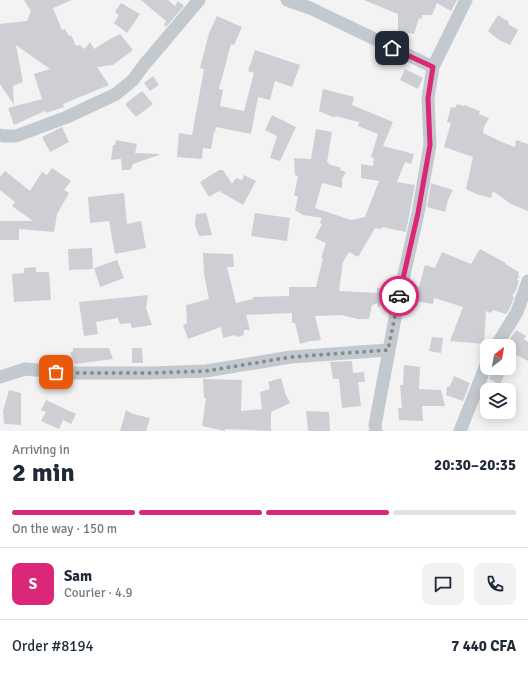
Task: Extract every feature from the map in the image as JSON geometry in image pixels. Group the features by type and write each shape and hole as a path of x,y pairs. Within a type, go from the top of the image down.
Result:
{"street":[{"path":"1,139 16,136 40,127 116,94 133,80 199,0"},
{"path":"287,0 310,8 433,67"},
{"path":"376,431 375,425 388,350 418,213 430,145 428,98 433,67 465,1"},
{"path":"500,339 517,312 528,281"},
{"path":"0,377 25,369 72,373 206,371 291,357 388,350"},
{"path":"460,431 482,375"}],"building":[{"path":"24,0 72,0 53,8 62,30 65,29 69,36 71,35 76,46 79,45 85,49 90,42 94,49 120,34 133,50 113,65 97,67 109,85 63,104 64,107 46,113 45,111 14,125 8,108 42,99 34,74 50,69 16,45 23,82 13,86 14,105 0,84 0,24 27,21 31,11"},
{"path":"141,0 168,0 175,6 178,1 184,6 166,27 164,25 166,21"},
{"path":"364,0 457,0 451,11 437,3 432,15 422,15 422,19 419,18 414,34 398,31 398,14"},
{"path":"121,3 140,14 127,33 114,23 119,15 115,12"},
{"path":"498,15 518,30 510,45 499,40 488,31"},
{"path":"217,16 242,27 234,45 231,44 219,89 223,90 220,106 244,111 254,73 248,71 255,50 300,65 292,87 275,81 270,100 258,97 251,134 216,127 211,149 203,148 202,159 177,157 179,133 192,135 204,69 200,68 209,33"},
{"path":"405,69 423,78 418,89 400,80"},
{"path":"153,76 159,85 150,91 144,83"},
{"path":"323,89 354,97 352,105 393,122 383,146 414,154 411,164 405,162 397,182 415,185 406,232 382,227 381,229 375,228 358,257 349,252 343,262 339,291 377,293 377,288 391,289 385,298 385,302 378,308 378,303 372,305 369,319 358,319 341,315 315,316 321,340 300,344 295,323 292,323 292,313 246,315 250,330 244,330 244,335 237,337 235,335 223,338 221,327 188,339 183,325 187,323 186,305 209,299 204,274 203,253 233,254 234,267 227,267 236,303 253,299 253,297 289,296 289,287 316,287 323,258 321,258 326,243 315,238 322,224 320,223 322,218 303,215 295,210 298,196 294,196 298,176 295,175 294,158 311,159 316,129 332,132 327,162 329,162 328,164 341,168 340,170 346,172 342,179 342,188 322,183 315,208 351,220 365,217 379,181 361,178 361,164 373,166 374,158 371,157 378,134 358,126 359,122 335,116 335,118 319,111"},
{"path":"142,91 153,104 136,117 125,104"},
{"path":"457,104 480,111 479,114 489,118 483,129 483,133 515,147 516,140 528,144 528,211 511,204 493,191 491,198 476,194 466,189 473,157 444,147 451,123 447,122 451,107 455,108"},
{"path":"272,115 296,127 280,161 270,158 277,136 265,130"},
{"path":"62,127 69,142 50,152 42,137"},
{"path":"116,140 137,144 135,153 159,155 133,164 130,170 122,170 121,159 111,160 113,145 115,145"},
{"path":"52,168 71,181 64,190 69,193 57,214 54,232 19,229 19,240 0,240 0,221 33,221 12,206 15,202 0,190 0,177 5,171 30,191 42,172 47,175"},
{"path":"219,170 223,170 232,184 236,178 242,180 244,175 256,181 243,205 219,191 209,197 200,182"},
{"path":"431,183 453,190 448,200 445,212 427,207"},
{"path":"124,193 127,224 141,221 146,248 115,254 109,221 90,223 88,197"},
{"path":"206,213 212,235 199,236 195,225 196,214"},
{"path":"255,213 290,218 287,241 251,236"},
{"path":"92,248 93,269 69,270 68,249"},
{"path":"480,249 519,272 517,280 519,281 512,296 514,297 510,308 506,314 493,310 491,313 486,311 484,339 480,339 480,344 450,341 463,307 434,298 433,304 409,300 414,285 419,287 425,265 435,268 442,252 471,264"},
{"path":"117,260 124,278 100,287 94,268"},
{"path":"36,267 36,272 49,272 51,300 14,302 12,274 24,273 24,268"},
{"path":"148,295 146,308 152,325 132,328 130,323 120,324 118,318 96,322 98,334 84,336 79,302"},
{"path":"516,330 526,336 524,339 528,342 528,361 516,355 516,339 510,339"},
{"path":"432,337 443,338 441,353 429,351"},
{"path":"73,348 109,348 113,359 75,364 70,353 73,351"},
{"path":"132,348 142,348 143,363 132,363"},
{"path":"352,361 353,373 364,372 365,382 358,382 361,406 342,408 339,379 333,379 330,362"},
{"path":"404,365 420,367 419,389 441,390 445,406 422,406 423,421 399,420 398,408 402,408 400,385 403,385"},
{"path":"491,375 504,376 501,383 496,383 489,379"},
{"path":"454,376 470,383 463,401 446,395 447,387 450,386"},
{"path":"281,378 285,393 290,403 271,412 271,431 225,429 225,431 202,426 206,398 204,398 203,379 242,380 241,411 262,409 260,392 270,389 268,382"},
{"path":"9,390 21,393 21,425 4,424 3,411"},
{"path":"46,400 76,414 71,424 63,420 59,429 41,421 46,412 41,410"},
{"path":"126,410 133,414 150,418 146,431 120,431"},
{"path":"306,411 329,412 330,431 308,431"}],"way so far":[{"path":"56,372 150,373 206,371 291,357 388,350 399,296"}],"route":[{"path":"392,48 433,67 428,98 430,145 418,213 399,296"}]}
